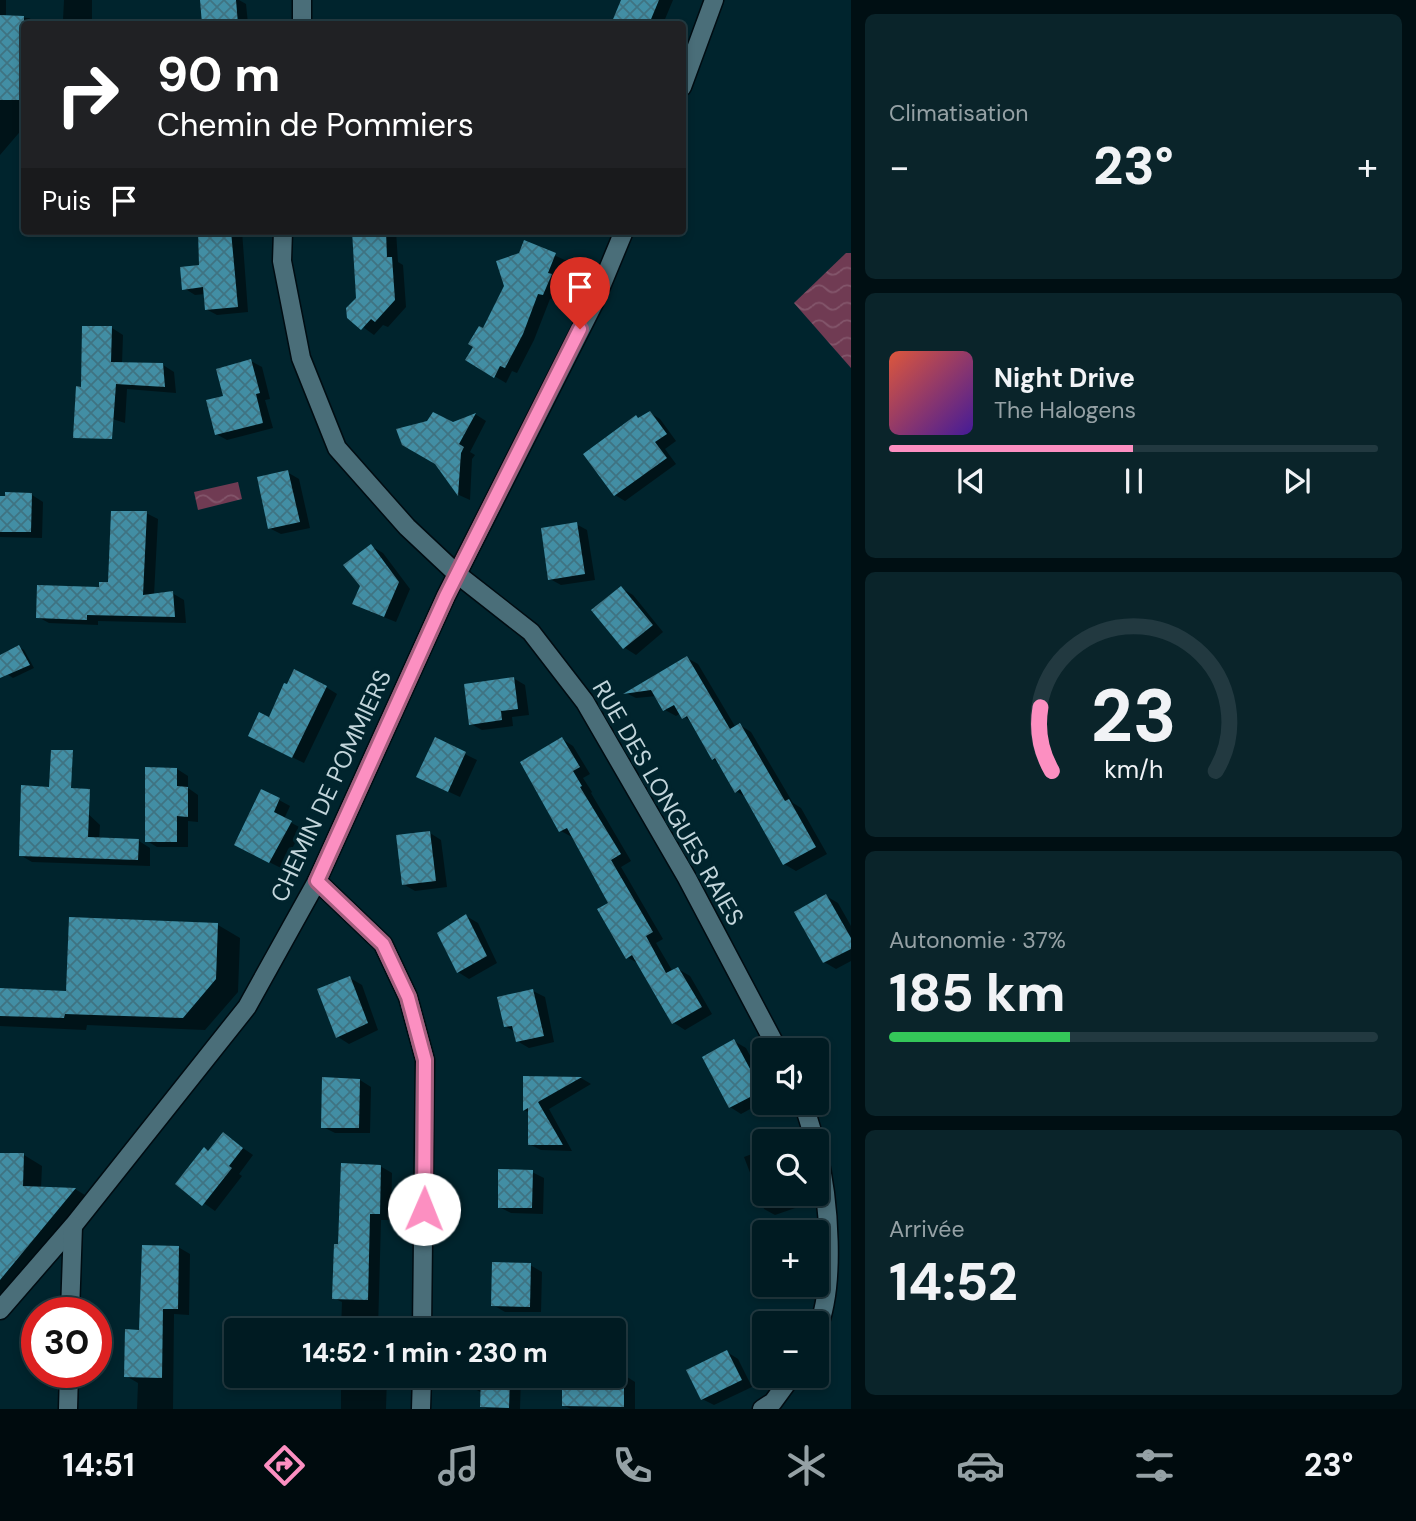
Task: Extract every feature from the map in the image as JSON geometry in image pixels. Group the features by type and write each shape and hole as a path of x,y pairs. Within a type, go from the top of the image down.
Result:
{"street":[{"path":"302,0 302,21"},
{"path":"686,76 714,0"},
{"name":"RUE DES LONGUES RAIES","path":"283,235 282,261 302,358 337,448 407,527 457,573 531,632 585,702 687,878 772,1038"},
{"name":"CHEMIN DE POMMIERS","path":"0,1310 73,1226 247,1007 317,881 457,573 595,301 622,235"},
{"path":"317,881 383,944 408,997 425,1060 422,1318"},
{"path":"825,1206 829,1239 825,1311"},
{"path":"71,1297 73,1226"},
{"path":"68,1409 69,1388"},
{"path":"421,1409 422,1388"},
{"path":"762,1409 773,1402 783,1388"}],"water":[{"path":"846,253 851,253 851,368 794,303"},
{"path":"238,482 242,499 198,510 194,492"}],"building":[{"path":"200,0 236,0 238,21 202,21"},
{"path":"621,0 659,0 650,21 612,21"},
{"path":"0,15 24,16 24,21 21,21 21,100 0,100"},
{"path":"198,235 231,235 238,307 205,310 203,287 182,290 180,267 199,265"},
{"path":"352,235 386,235 387,257 392,257 395,300 375,322 371,319 361,330 347,318 346,308 356,298"},
{"path":"524,240 556,253 548,273 552,274 543,295 538,294 523,334 505,368 500,366 494,378 465,360 473,347 468,344 479,326 483,328 504,286 496,261 519,253"},
{"path":"82,326 112,326 111,362 163,363 165,387 116,384 112,439 73,438 76,386 81,387"},
{"path":"251,359 260,393 256,394 263,423 215,435 206,400 223,396 216,369"},
{"path":"650,411 667,434 655,442 667,458 614,496 583,454 636,415 638,418"},
{"path":"433,412 453,422 476,413 459,444 464,447 461,453 458,496 435,464 402,445 396,429 427,421"},
{"path":"288,470 300,522 268,529 257,477"},
{"path":"5,492 32,493 31,532 0,532 0,496 5,496"},
{"path":"111,511 147,511 143,595 173,591 175,617 87,615 87,620 36,618 37,585 99,587 99,582 108,582"},
{"path":"577,522 585,574 548,580 541,528"},
{"path":"371,544 399,582 384,617 352,604 360,586 343,565"},
{"path":"621,586 653,625 623,649 591,610"},
{"path":"19,645 30,665 0,678 0,655"},
{"path":"687,656 730,729 740,723 785,801 789,799 816,847 783,865 740,789 735,793 687,716 682,719 674,705 663,711 651,690 623,694"},
{"path":"294,669 327,686 292,758 248,736 259,712 269,717 284,683 287,684"},
{"path":"514,677 518,709 501,711 502,720 469,725 464,684"},
{"path":"435,737 466,752 448,792 416,777"},
{"path":"562,737 580,767 573,771 582,786 580,787 621,854 611,860 653,932 646,936 666,973 678,967 702,1007 672,1024 632,955 626,959 597,909 608,903 567,828 559,832 520,762"},
{"path":"51,750 73,750 71,788 90,789 88,837 139,839 138,860 19,856 21,785 49,787"},
{"path":"145,767 177,768 177,786 188,787 188,817 177,816 177,842 145,842"},
{"path":"261,789 280,798 274,812 292,821 269,863 234,845"},
{"path":"430,831 436,881 402,885 396,835"},
{"path":"826,894 851,938 851,949 823,963 794,912"},
{"path":"466,914 487,956 457,973 437,933"},
{"path":"69,917 218,923 216,979 183,1018 65,1014 64,1018 0,1016 0,988 66,991"},
{"path":"350,976 368,1023 336,1038 317,989"},
{"path":"533,989 544,1036 516,1042 512,1026 504,1027 497,997"},
{"path":"734,1039 752,1073 752,1096 729,1108 702,1057"},
{"path":"523,1076 582,1077 538,1102 563,1145 528,1145 528,1108 523,1111"},
{"path":"322,1077 360,1079 359,1128 321,1128"},
{"path":"223,1132 243,1148 229,1166 232,1168 202,1206 175,1184 204,1147 208,1151"},
{"path":"0,1153 24,1153 23,1186 76,1188 0,1280"},
{"path":"341,1163 381,1165 380,1214 370,1214 368,1300 332,1299 334,1244 338,1244"},
{"path":"498,1169 533,1170 532,1208 498,1208"},
{"path":"142,1245 179,1246 178,1309 163,1309 162,1378 124,1377 125,1329 139,1330"},
{"path":"492,1262 531,1263 530,1307 491,1306"},
{"path":"727,1350 742,1380 701,1400 686,1370"},
{"path":"481,1388 510,1388 509,1408 480,1407"},
{"path":"562,1388 624,1388 624,1407 562,1406"}],"route":[{"path":"424,1209 425,1060 408,997 383,944 317,881 446,596 580,329"}]}
